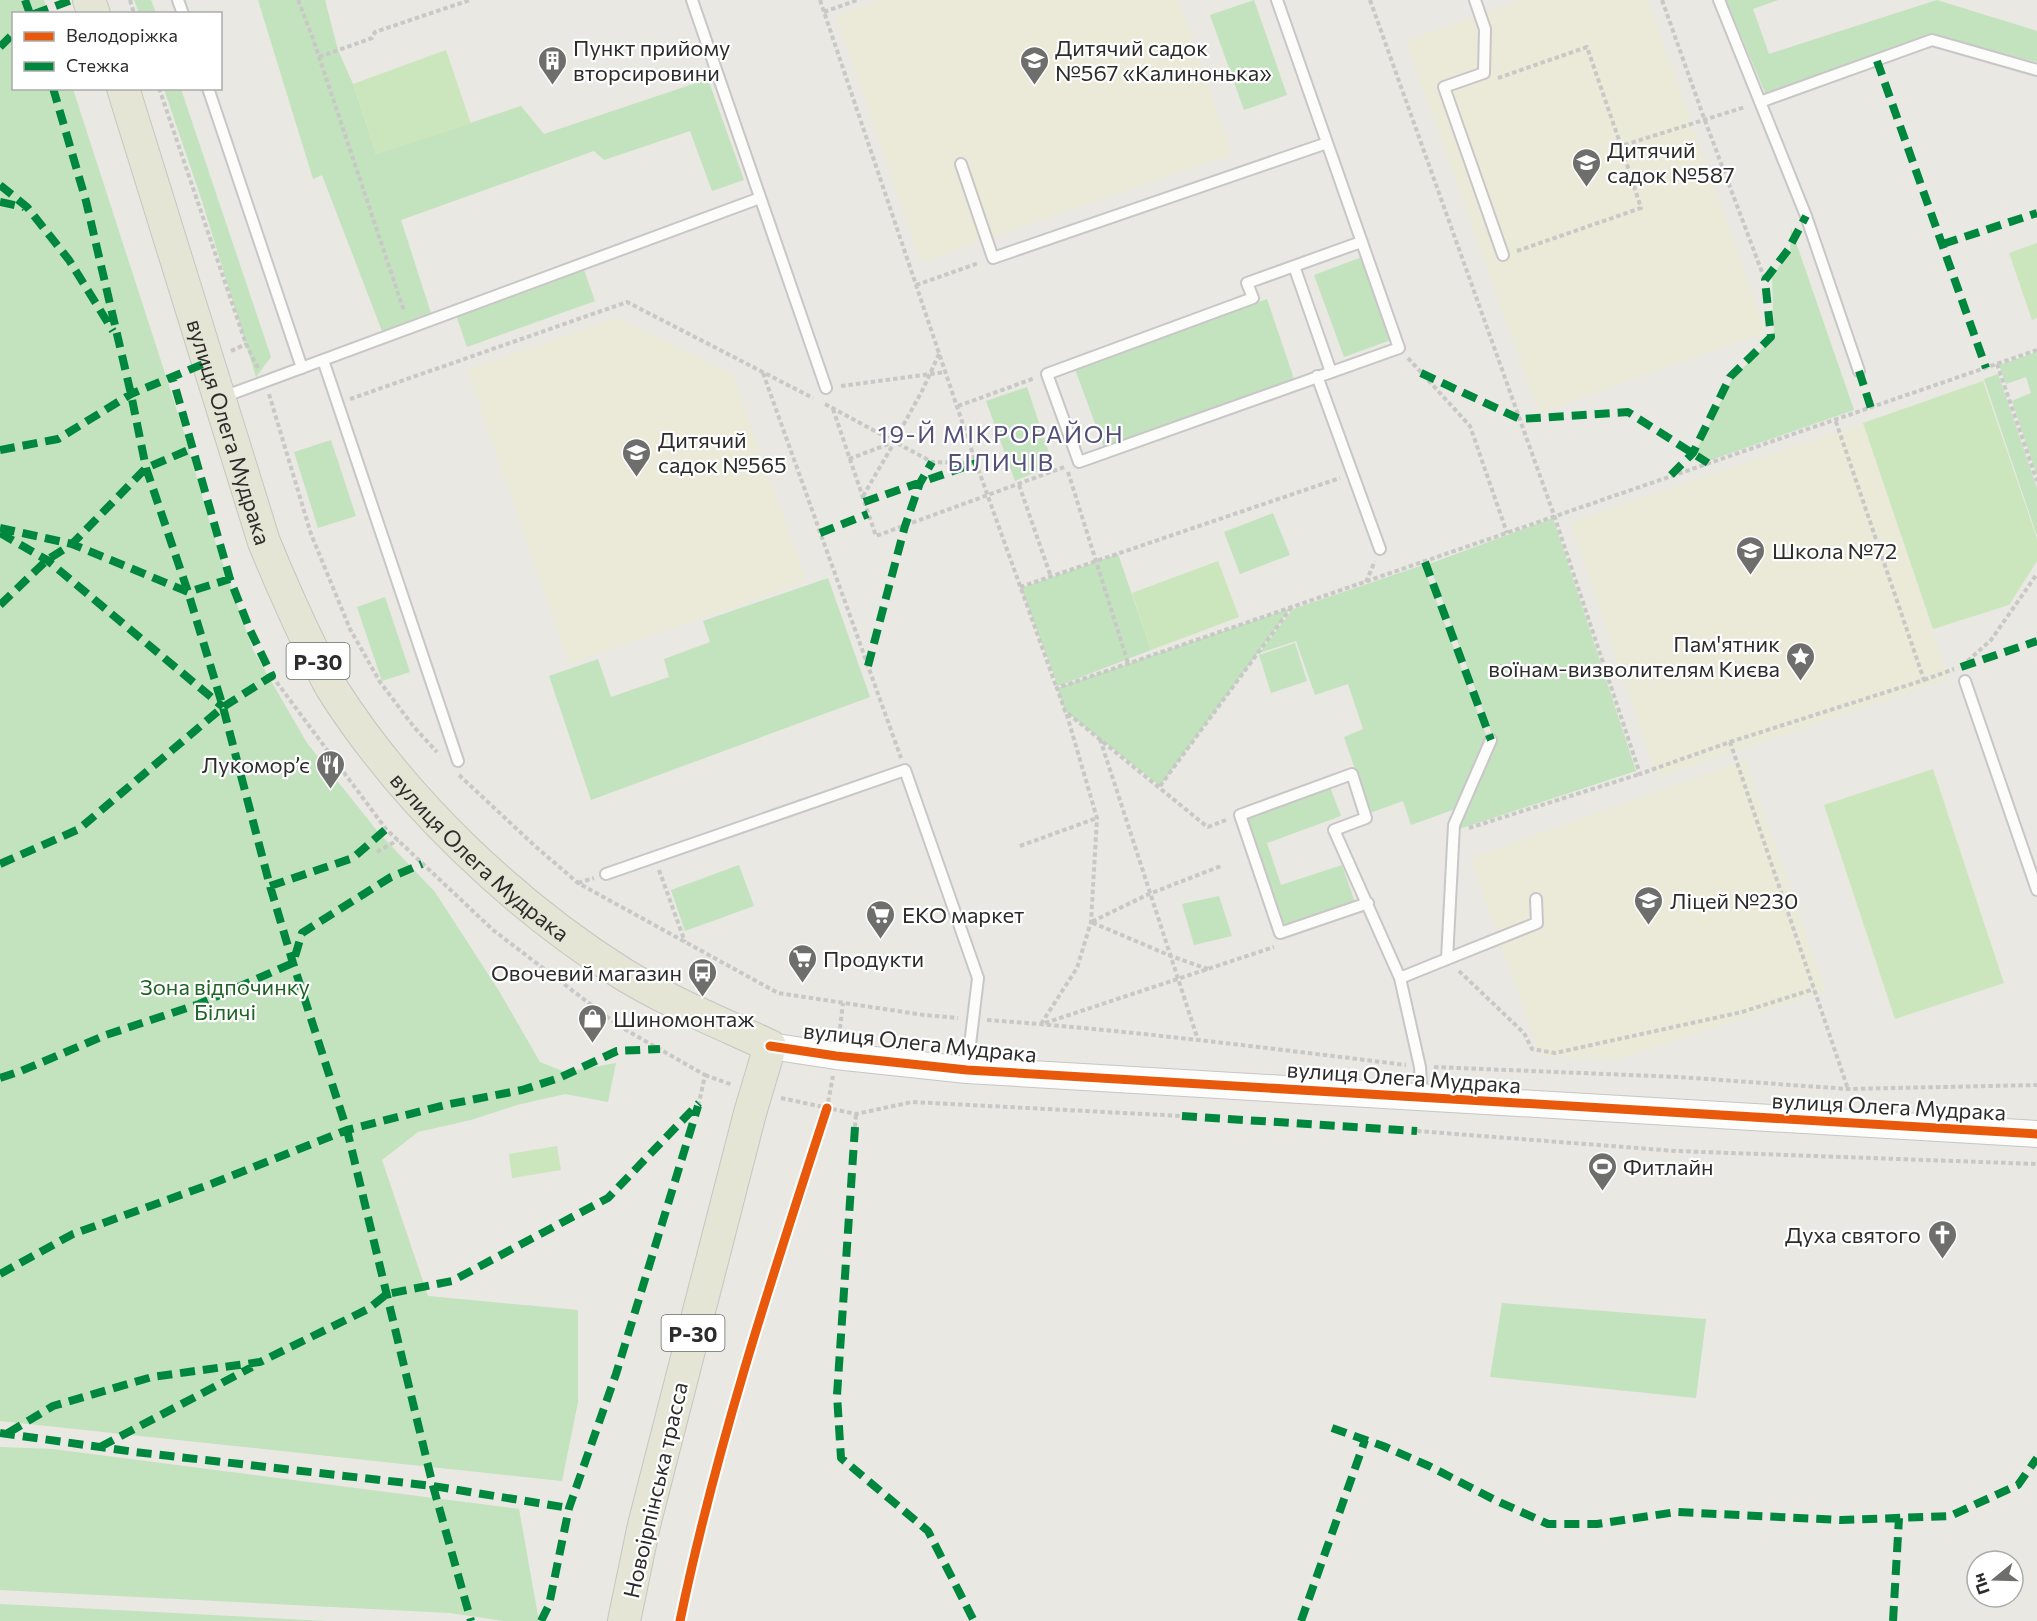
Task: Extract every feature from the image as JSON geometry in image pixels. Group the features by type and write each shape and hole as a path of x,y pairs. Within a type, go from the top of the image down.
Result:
{"main road":[{"name":"вулиця Олега Мудрака","path":"124,90 264,542 289,603 332,688 369,744 406,788 480,863 555,928 624,974 770,1046"},
{"name":"Новоірпінська трасса","path":"624,1621 644,1525 750,1113 770,1046"}],"street":[{"name":"вулиця Олега Мудрака","path":"770,1046 967,1070 2037,1134"}],"lane":[{"path":"692,0 826,388"},
{"path":"1277,0 1399,348 1079,462 1047,374 1253,298 1248,283 1361,242"},
{"path":"1475,0 1485,29 1484,73 1444,87 1503,255"},
{"path":"1719,0 1806,216 1859,371"},
{"path":"1761,102 1932,40 2037,70"},
{"path":"209,90 302,368"},
{"path":"961,164 993,258 1327,143"},
{"path":"220,398 760,198"},
{"path":"1294,266 1331,372"},
{"path":"322,360 458,761"},
{"path":"1317,376 1380,549"},
{"path":"1965,681 2037,890"},
{"path":"1447,959 1454,825 1491,740"},
{"path":"606,874 905,770 978,978 967,1070"},
{"path":"1368,903 1280,933 1240,815 1352,774 1366,818 1334,830 1368,903 1400,978 1420,1066 1422,1098"},
{"path":"1400,978 1537,923 1536,899"}],"path":[{"path":"298,0 404,311"},
{"path":"319,57 372,39 375,32 470,0"},
{"path":"820,0 976,463 1065,711 1097,818 1090,922 1077,968 1041,1024 1285,943"},
{"path":"824,12 857,0"},
{"path":"1370,0 1554,515 1640,774"},
{"path":"1662,0 1765,280"},
{"path":"1484,73 1500,78 1587,47 1641,208 1503,255"},
{"path":"1621,146 1704,118 1761,102"},
{"path":"916,285 993,258"},
{"path":"338,403 627,302 932,462 976,463"},
{"path":"1399,348 1470,426 1507,533"},
{"path":"1057,688 1554,515 2037,351"},
{"path":"862,497 894,442 940,352"},
{"path":"1997,364 2037,481"},
{"path":"762,372 905,770"},
{"path":"946,372 826,388 876,536 1079,462"},
{"path":"958,406 1047,374"},
{"path":"1036,377 1040,388"},
{"path":"1835,419 1924,680"},
{"path":"849,459 894,442"},
{"path":"1066,466 1128,663"},
{"path":"1020,587 1353,473"},
{"path":"1018,485 1051,577"},
{"path":"1961,667 1991,640 2037,574"},
{"path":"1160,786 1291,608"},
{"path":"1454,834 1947,672"},
{"path":"1065,711 1208,827 1240,815"},
{"path":"1100,738 1198,1040"},
{"path":"1730,742 1848,1089"},
{"path":"1020,846 1097,818"},
{"path":"377,852 398,840"},
{"path":"655,858 686,942"},
{"path":"1090,922 1149,894 1221,866"},
{"path":"1090,922 1209,970"},
{"path":"1447,959 1524,1033 1532,1049 1555,1053 1742,1012 1814,989"},
{"path":"855,1127 856,1114 912,1102 1182,1116"},
{"path":"680,1621 695,1554 746,1366 827,1108"},
{"path":"1417,1131 1676,1151 2037,1164"}],"shaded area":[{"name":"Дитячий садок №567 «Калинонька»","path":"883,0 1179,0 1232,154 921,262 836,16"},
{"name":"Дитячий садок №587","path":"1521,0 1648,0 1766,332 1539,413 1406,41"},
{"name":"Дитячий садок №565","path":"617,318 733,374 806,581 569,664 467,370"},
{"name":"Школа №72","path":"1863,423 1949,679 1657,778 1570,522"},
{"name":"Ліцей №230","path":"1745,760 1826,991 1614,1060 1540,1056 1471,858"}],"green space":[{"name":"Зона відпочинку Біличі","path":"0,0 44,0 48,12 12,12 12,90 73,90 182,426 215,541 253,650 307,743 378,832 435,892 499,991 540,1062 565,1072 616,1063 608,1102 565,1094 517,1105 471,1120 418,1132 382,1160 428,1296 578,1310 578,1402 562,1481 0,1421"},
{"path":"134,0 151,0 156,12 139,12"},
{"path":"258,0 325,0 338,50 353,84 376,154 521,106 544,134 708,79 744,180 712,191 690,131 604,160 594,151 401,220 431,313 382,331 322,175 313,179"},
{"path":"1254,0 1287,95 1244,110 1210,15"},
{"path":"1726,0 1778,0 1753,9 1769,54 1937,0 2037,31 2037,62 1932,35 1766,95"},
{"path":"446,50 471,124 376,154 353,84"},
{"path":"164,90 181,90 271,357 256,377 202,201"},
{"path":"1791,228 1854,410 1708,461 1695,453 1732,379 1774,337 1772,276 1790,251"},
{"path":"2037,243 2037,318 2032,320 2009,253"},
{"path":"1362,257 1391,340 1344,357 1314,275"},
{"path":"583,267 595,301 467,347 455,312"},
{"path":"1267,299 1294,379 1104,448 1075,369"},
{"path":"2037,352 2037,476 2012,401 2031,393 2026,377 2006,384 1999,365"},
{"path":"1998,374 2037,488 2037,536 1984,379"},
{"path":"1983,381 2037,539 2037,561 2009,605 1933,629 1863,423"},
{"path":"1027,387 1053,465 1015,481 986,401"},
{"path":"331,440 356,516 318,528 294,452"},
{"path":"1273,513 1290,555 1240,574 1224,532"},
{"path":"1553,518 1636,771 1456,830 1494,740 1429,564"},
{"path":"1118,554 1151,650 1058,686 1021,588"},
{"path":"1218,561 1239,617 1151,650 1132,593"},
{"path":"1423,565 1488,740 1458,808 1411,825 1403,801 1370,813 1344,737 1363,729 1348,684 1315,695 1296,641 1259,653 1293,609"},
{"path":"828,578 870,697 591,800 549,676 598,659 611,697 669,677 664,659 710,642 703,621"},
{"path":"385,597 410,672 382,681 357,607"},
{"path":"1291,608 1160,786 1065,711 1057,688"},
{"path":"1295,643 1307,681 1271,693 1259,655"},
{"path":"1933,769 2004,983 1895,1019 1824,805"},
{"path":"1330,787 1341,816 1267,843 1281,885 1342,865 1356,905 1281,930 1243,818"},
{"path":"739,865 754,906 685,931 671,890"},
{"path":"1219,896 1232,936 1194,945 1182,904"},
{"path":"557,1146 561,1170 512,1178 509,1154"},
{"path":"1502,1303 1706,1319 1696,1398 1490,1377"},
{"path":"0,1447 53,1449 519,1509 539,1621 504,1621 450,1613 0,1590"},
{"path":"0,1604 326,1621 0,1621"}],"marked path":[{"path":"25,0 29,12"},
{"path":"39,12 72,0"},
{"path":"0,47 12,35"},
{"path":"1877,61 1986,368"},
{"path":"54,90 86,201 146,468 188,592 223,707 270,886 347,1130 433,1486 471,1621"},
{"path":"0,185 27,207 69,260 113,331"},
{"path":"0,202 24,207"},
{"path":"1943,244 2037,213"},
{"path":"1671,475 1693,453 1730,377 1771,337 1765,280 1788,250 1806,216"},
{"path":"0,450 58,439 131,394 208,362"},
{"path":"1859,371 1871,408"},
{"path":"1421,373 1520,419 1628,412 1708,463"},
{"path":"0,864 79,829 223,707 272,676 250,630 230,579 172,376"},
{"path":"0,605 47,560 72,544 146,468 193,448"},
{"path":"868,666 905,526 920,483 932,462"},
{"path":"864,502 976,463"},
{"path":"820,533 868,514"},
{"path":"0,528 72,544 188,592 230,579"},
{"path":"0,533 47,560 223,707"},
{"path":"1425,562 1491,740"},
{"path":"1961,667 2037,641"},
{"path":"270,886 353,858 386,829"},
{"path":"0,1078 106,1035 199,1004 293,963 302,933 391,877 422,864"},
{"path":"0,1274 73,1234 211,1184 347,1130 445,1105 522,1090 559,1078 617,1051 660,1049"},
{"path":"8,1433 53,1406 152,1377 260,1362 368,1309 387,1294 452,1281 608,1198 699,1103"},
{"path":"541,1621 549,1605 569,1508 616,1374 698,1106"},
{"path":"1182,1116 1417,1131"},
{"path":"855,1127 837,1395 841,1458 928,1531 974,1621"},
{"path":"100,1447 252,1367"},
{"path":"1332,1428 1383,1446 1429,1466 1548,1524 1597,1524 1676,1512 1841,1520 1950,1516 2018,1485 2037,1458"},
{"path":"0,1433 135,1452 433,1486 569,1508"},
{"path":"1301,1621 1365,1440"},
{"path":"1893,1621 1899,1518"}],"cycle path":[{"path":"770,1046 836,1056 967,1070 2037,1134"},
{"path":"680,1621 710,1491 746,1363 827,1108"}],"place":[{"name":"Пункт прийому вторсировини","path":"552,86"},
{"name":"Дитячий садок №567 «Калинонька»","path":"1034,86"},
{"name":"Дитячий садок №587","path":"1586,188"},
{"name":"Дитячий садок №565","path":"637,478"},
{"name":"Школа №72","path":"1751,576"},
{"name":"Пам'ятник воїнам-визволителям Києва","path":"1801,682"},
{"name":"Лукомор’є","path":"331,790"},
{"name":"Ліцей №230","path":"1649,926"},
{"name":"ЕКО маркет","path":"881,940"},
{"name":"Продукти","path":"802,984"},
{"name":"Овочевий магазин","path":"703,998"},
{"name":"Шиномонтаж","path":"592,1044"},
{"name":"Фитлайн","path":"1602,1192"},
{"name":"Духа святого","path":"1942,1260"}],"district":[{"name":"19-Й МІКРОРАЙОН БІЛИЧІВ","path":"1001,447"}]}
